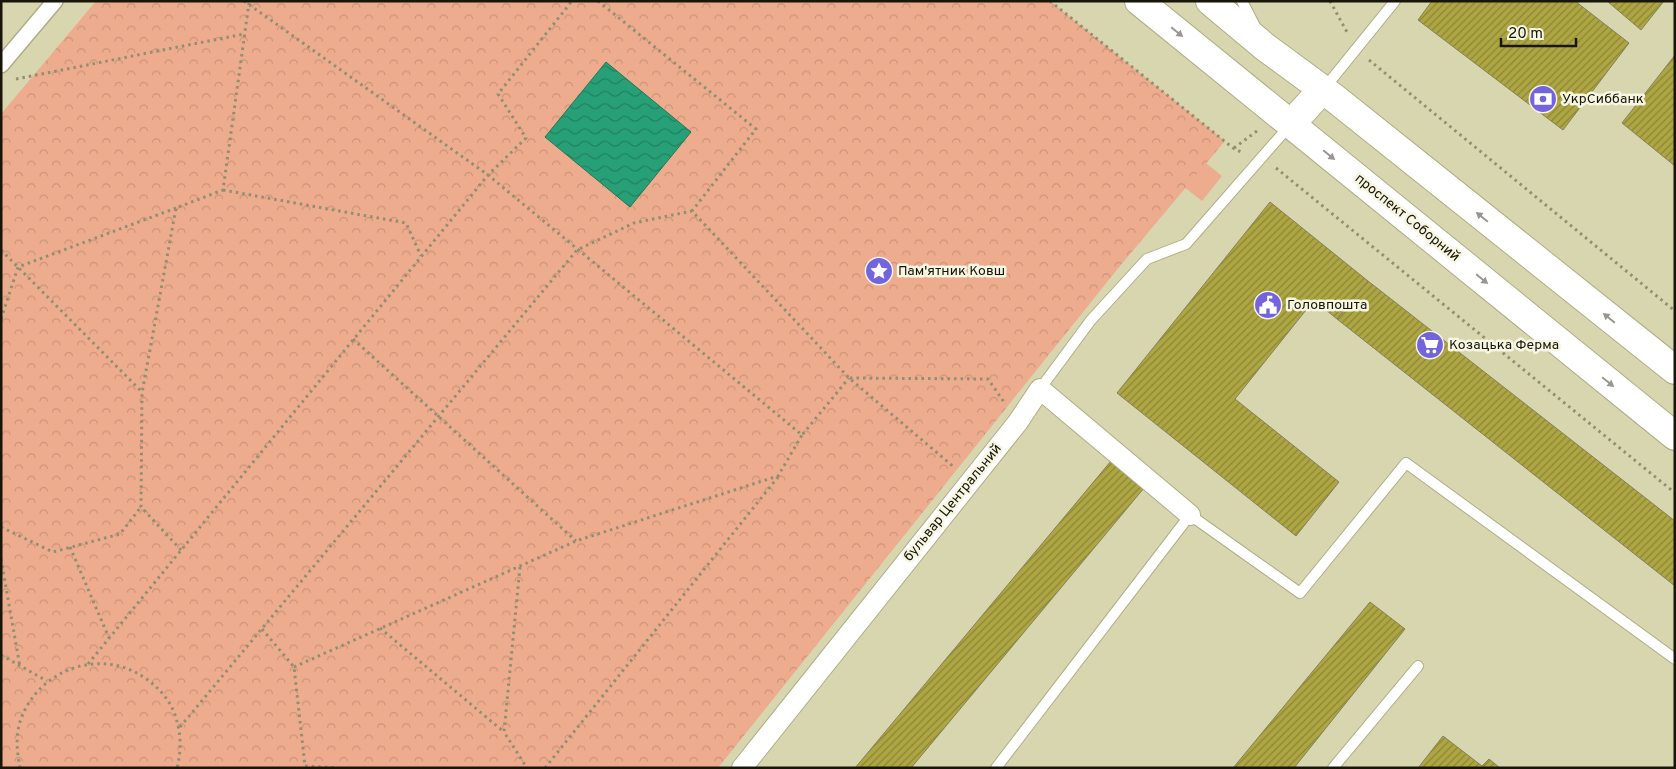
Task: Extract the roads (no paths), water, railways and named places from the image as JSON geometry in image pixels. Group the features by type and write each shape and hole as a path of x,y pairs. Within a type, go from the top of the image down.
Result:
{"main road":[{"name":"проспект Соборний","path":"1139,1 1675,436"},
{"path":"1210,1 1265,47 1675,370"},
{"path":"1291,124 1322,90"}],"street":[{"path":"1,65 55,1"},
{"path":"1040,389 1190,515"},
{"name":"бульвар Центральний","path":"742,768 1018,422 1040,389"}],"lane":[{"path":"1242,1 1265,47"},
{"path":"1322,90 1395,1"},
{"path":"1040,389 1091,320 1147,259 1186,244 1291,124"},
{"path":"996,768 1190,515 1300,593 1406,463 1675,659"},
{"path":"1333,768 1418,666"}],"water":[{"path":"606,62 691,132 630,207 545,137"}],"place":[{"name":"УкрСиббанк","path":"1543,99"},
{"name":"Пам'ятник Ковш","path":"879,271"},
{"name":"Головпошта","path":"1268,305"},
{"name":"Козацька Ферма","path":"1430,345"}]}
